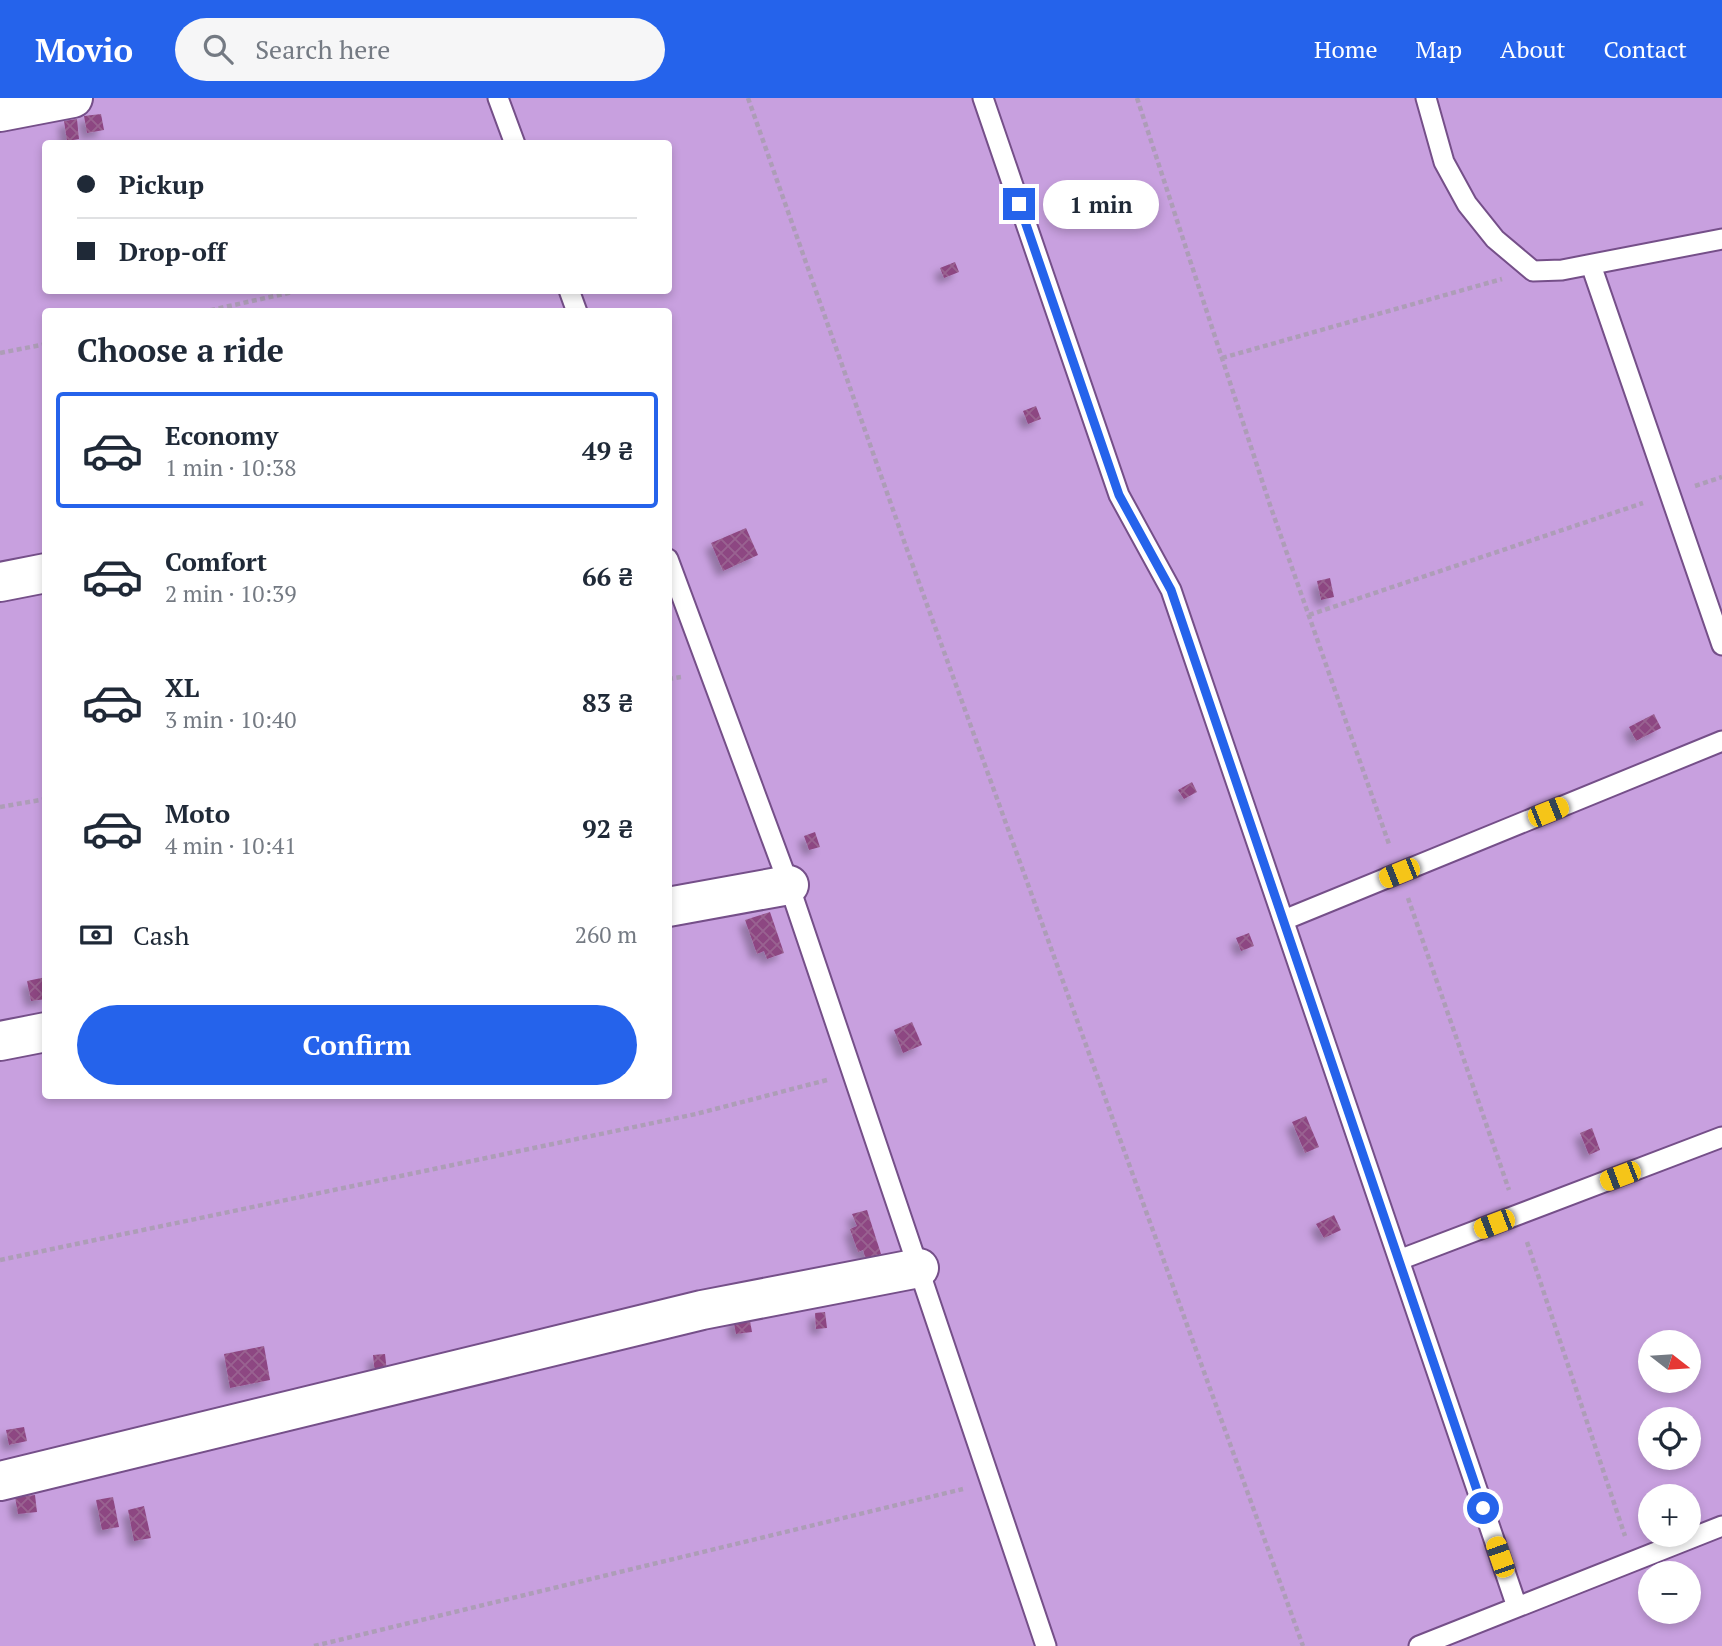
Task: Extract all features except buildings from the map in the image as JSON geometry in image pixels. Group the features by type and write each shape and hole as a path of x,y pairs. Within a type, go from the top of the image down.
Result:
{"street":[{"path":"0,112 73,98"},
{"path":"0,582 42,574"},
{"path":"672,906 789,885"},
{"path":"0,1041 42,1033"},
{"path":"0,1481 702,1310 919,1268"}],"lane":[{"path":"498,98 514,140"},
{"path":"983,98 1119,495 1171,590 1517,1607"},
{"path":"1426,98 1444,162 1467,204 1495,239 1533,271 1562,270 1722,239"},
{"path":"1591,265 1722,645"},
{"path":"672,570 789,885 1046,1646"},
{"path":"1284,920 1722,741"},
{"path":"1399,1260 1722,1137"},
{"path":"1419,1646 1722,1526"}],"path":[{"path":"748,98 904,541 1303,1646"},
{"path":"1137,98 1309,615 1518,1214 1633,1561"},
{"path":"1223,358 1533,271"},
{"path":"220,308 284,294"},
{"path":"0,353 42,345"},
{"path":"1309,615 1722,477"},
{"path":"0,807 42,800"},
{"path":"0,1260 696,1114 853,1073"},
{"path":"314,1646 991,1482"}],"shaded area":[{"path":"0,98 1722,98 1722,1646 0,1646"}],"route":[{"path":"1019,204 1119,495 1171,590 1483,1508"}]}
